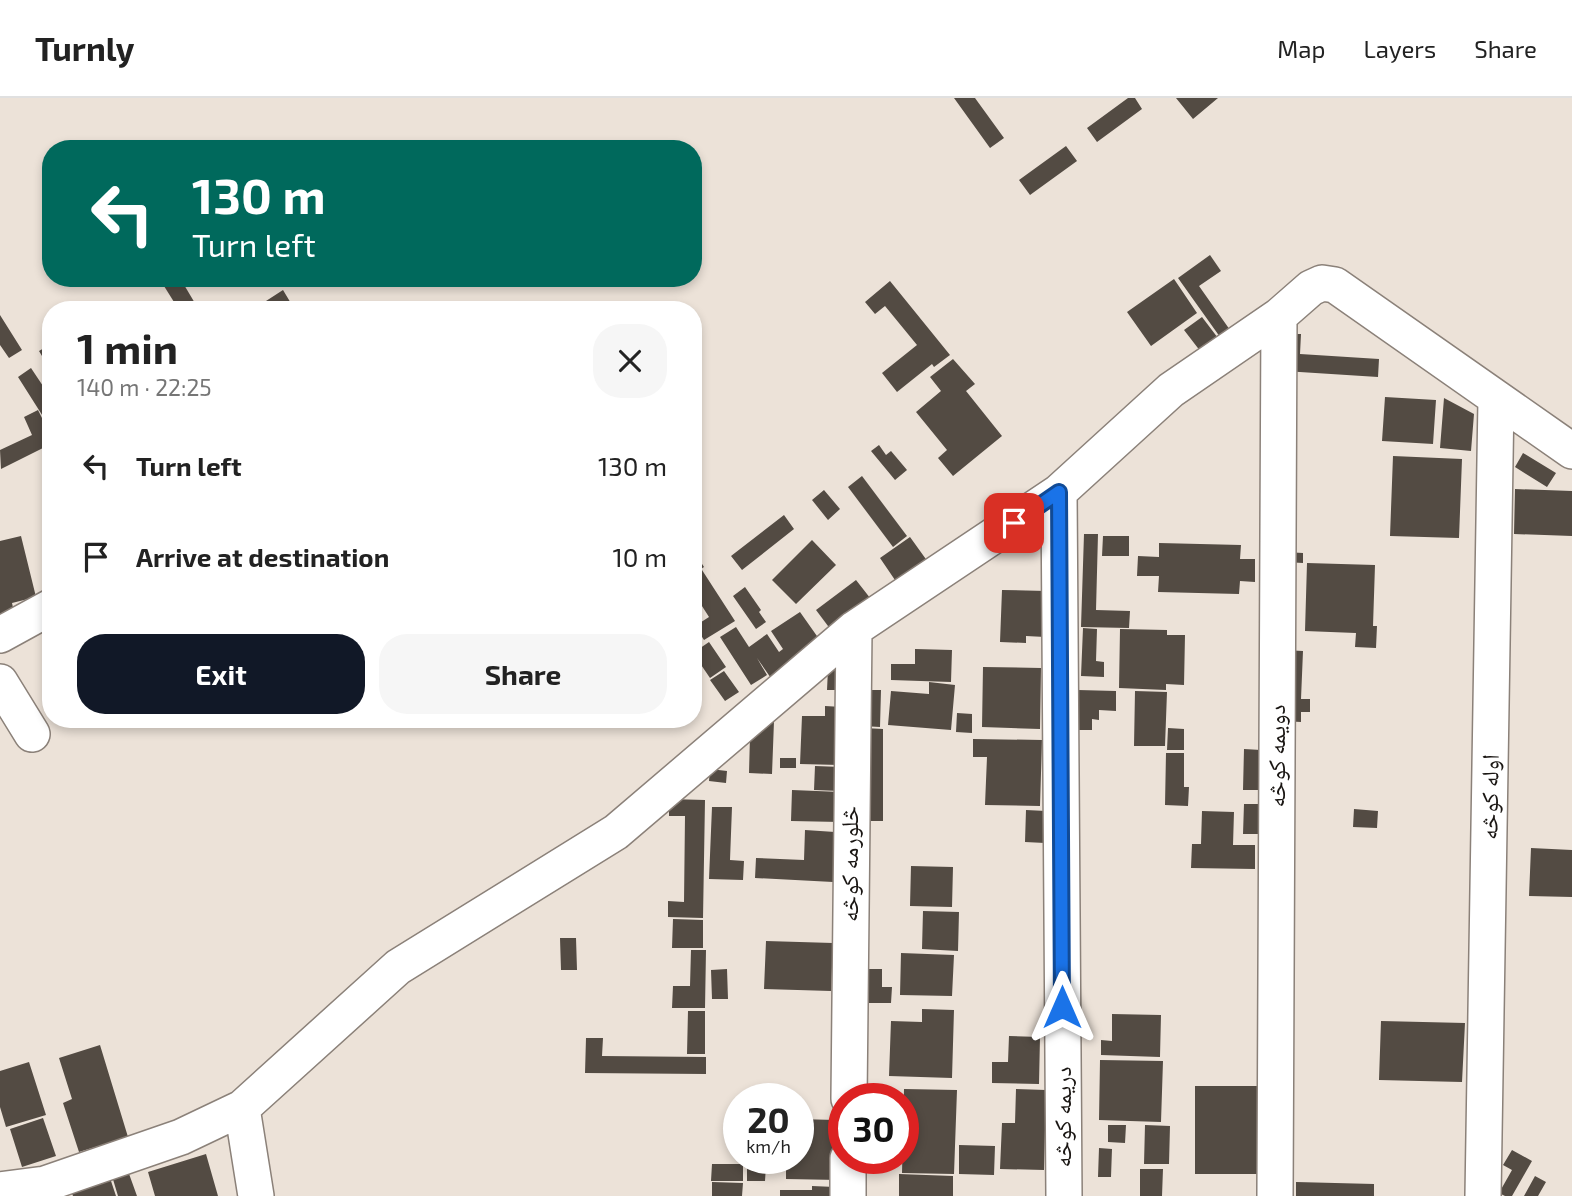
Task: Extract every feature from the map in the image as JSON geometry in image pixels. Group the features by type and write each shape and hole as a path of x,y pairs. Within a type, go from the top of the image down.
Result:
{"street":[{"path":"0,1190 46,1184 181,1137 242,1108 398,967 616,832 854,629 1059,492 1171,390 1279,316 1311,288 1322,283 1335,285 1572,451"},
{"name":"دویمه کوڅه","path":"1275,1196 1279,316"},
{"name":"اوله کوڅه","path":"1483,1196 1496,399"},
{"name":"دریمه کوڅه","path":"1059,492 1064,1196"},
{"path":"0,635 42,612"},
{"name":"څلورمه کوڅه","path":"849,1083 854,629"},
{"path":"0,682 32,734"},
{"path":"242,1108 256,1196"},
{"path":"848,1174 848,1196"}],"building":[{"path":"954,98 975,98 1004,138 990,148"},
{"path":"1128,98 1135,98 1142,109 1097,142 1087,128"},
{"path":"1176,98 1218,98 1193,119"},
{"path":"1066,146 1077,161 1030,195 1019,180"},
{"path":"1210,255 1221,271 1199,286 1230,330 1220,337 1178,278"},
{"path":"1174,279 1197,313 1151,346 1127,312"},
{"path":"890,281 950,355 934,367 932,364 897,392 882,373 917,345 885,306 875,314 865,302"},
{"path":"165,287 185,287 194,301 173,301"},
{"path":"283,290 290,301 266,301"},
{"path":"0,315 22,350 9,358 0,345"},
{"path":"1202,317 1221,342 1204,356 1184,330"},
{"path":"1286,334 1301,334 1300,354 1379,359 1378,377 1284,371"},
{"path":"953,359 975,384 966,391 1002,436 953,476 938,458 947,450 916,412 941,391 930,377"},
{"path":"31,368 42,384 42,415 18,377"},
{"path":"1385,397 1436,400 1433,444 1382,441"},
{"path":"1444,398 1474,414 1471,451 1440,448"},
{"path":"38,410 42,418 42,448 1,469 0,450 32,435 24,417"},
{"path":"879,445 886,455 891,451 907,470 895,480 871,451"},
{"path":"1523,453 1556,473 1547,487 1515,467"},
{"path":"1393,456 1462,459 1459,538 1390,536"},
{"path":"862,476 907,536 893,547 848,487"},
{"path":"1515,489 1572,491 1572,536 1514,534"},
{"path":"824,490 840,509 828,520 812,500"},
{"path":"784,515 794,529 742,570 731,556"},
{"path":"1084,534 1098,534 1096,610 1130,611 1129,628 1081,627"},
{"path":"21,536 36,597 12,603 14,612 0,616 0,541"},
{"path":"1103,536 1129,536 1129,556 1102,556"},
{"path":"910,537 928,562 897,583 880,558"},
{"path":"812,540 836,565 796,604 772,580"},
{"path":"1159,543 1241,545 1240,559 1255,559 1255,582 1240,581 1239,594 1158,592 1159,576 1137,576 1138,556 1159,557"},
{"path":"1285,552 1303,553 1303,563 1285,562"},
{"path":"1307,563 1375,565 1373,626 1377,626 1376,648 1355,647 1356,633 1305,631"},
{"path":"702,570 735,621 704,640 702,622 709,617 702,606"},
{"path":"856,580 874,603 834,634 816,610"},
{"path":"745,587 766,622 756,629 733,596"},
{"path":"1002,590 1046,591 1045,637 1026,636 1026,643 1000,642"},
{"path":"800,612 824,646 773,681 757,658 767,675 751,685 720,637 736,627 749,647 767,634 779,652 783,649 771,631"},
{"path":"1083,628 1097,629 1096,661 1104,662 1104,677 1081,676"},
{"path":"1120,629 1167,630 1167,635 1185,635 1184,685 1166,684 1166,690 1119,688"},
{"path":"709,642 726,667 710,678 702,666 702,647"},
{"path":"915,649 952,650 951,682 891,680 891,664 915,664"},
{"path":"1284,650 1303,651 1301,699 1310,699 1310,712 1301,712 1301,722 1282,721"},
{"path":"983,667 1041,668 1040,729 982,727"},
{"path":"828,669 841,670 840,690 827,690"},
{"path":"724,671 739,692 725,701 710,680"},
{"path":"929,682 955,685 951,730 888,725 891,691 929,694"},
{"path":"863,690 881,690 880,727 862,726"},
{"path":"1078,690 1116,691 1116,711 1099,710 1099,720 1092,719 1092,730 1077,730"},
{"path":"1135,691 1167,692 1165,746 1134,746"},
{"path":"825,706 842,707 840,765 800,764 802,716 825,716"},
{"path":"957,713 972,714 972,733 956,732"},
{"path":"774,721 772,774 749,773 750,736"},
{"path":"864,728 883,729 883,821 863,821"},
{"path":"1168,728 1184,729 1184,750 1167,750"},
{"path":"973,739 1042,740 1040,806 985,805 987,757 973,757"},
{"path":"1244,749 1261,750 1260,790 1243,790"},
{"path":"1166,753 1184,753 1184,787 1189,787 1188,806 1165,805"},
{"path":"780,758 796,758 796,768 780,768"},
{"path":"815,766 841,767 840,791 814,790"},
{"path":"710,769 727,771 726,783 709,781"},
{"path":"792,790 841,792 840,822 791,821"},
{"path":"669,799 705,800 703,918 668,917 668,901 684,902 685,816 669,816"},
{"path":"1244,804 1260,804 1260,834 1243,834"},
{"path":"712,807 732,807 730,860 744,861 743,880 709,879"},
{"path":"1354,809 1378,811 1377,828 1353,827"},
{"path":"1026,810 1046,811 1045,843 1025,842"},
{"path":"1202,811 1234,812 1233,845 1255,845 1255,869 1191,868 1192,844 1201,844"},
{"path":"805,830 835,832 833,882 755,878 756,858 804,860"},
{"path":"1531,848 1572,850 1572,897 1529,896"},
{"path":"911,866 953,867 952,907 910,906"},
{"path":"923,911 959,912 958,951 922,949"},
{"path":"673,919 703,920 703,948 672,948"},
{"path":"560,938 576,938 577,970 561,970"},
{"path":"766,941 833,943 831,991 764,989"},
{"path":"691,950 706,950 705,1008 672,1008 673,986 690,986"},
{"path":"901,953 954,955 952,996 900,995"},
{"path":"727,969 728,999 712,999 711,970"},
{"path":"865,969 882,969 882,987 892,987 891,1003 864,1003"},
{"path":"922,1009 954,1010 952,1078 889,1076 891,1021 922,1022"},
{"path":"688,1011 705,1011 705,1054 687,1054"},
{"path":"1112,1014 1161,1015 1160,1057 1101,1055 1101,1040 1112,1041"},
{"path":"1381,1021 1465,1023 1462,1082 1379,1080"},
{"path":"1009,1036 1040,1037 1039,1084 992,1083 992,1062 1008,1062"},
{"path":"586,1038 603,1038 602,1056 706,1057 706,1074 585,1073"},
{"path":"100,1045 128,1137 79,1152 63,1103 72,1099 59,1058"},
{"path":"1100,1060 1163,1061 1161,1122 1099,1120"},
{"path":"29,1062 46,1115 6,1127 0,1107 0,1071"},
{"path":"1195,1086 1259,1086 1259,1174 1195,1174"},
{"path":"919,1089 957,1090 954,1174 919,1173"},
{"path":"1016,1089 1046,1090 1044,1170 1000,1169 1002,1123 1015,1123"},
{"path":"43,1118 56,1156 22,1167 10,1129"},
{"path":"814,1119 828,1120 828,1174 839,1174 839,1180 786,1179 786,1174 814,1174"},
{"path":"1108,1125 1126,1125 1125,1143 1108,1142"},
{"path":"1145,1125 1170,1126 1169,1164 1144,1164"},
{"path":"959,1145 995,1146 994,1175 959,1174"},
{"path":"1099,1148 1112,1149 1111,1177 1098,1177"},
{"path":"1512,1150 1532,1161 1512,1196 1505,1196 1499,1193 1512,1170 1503,1165"},
{"path":"206,1154 218,1196 155,1196 148,1172"},
{"path":"712,1164 723,1164 723,1174 743,1174 743,1181 711,1181"},
{"path":"1140,1169 1163,1169 1162,1196 1140,1196"},
{"path":"128,1171 137,1196 118,1196 112,1176"},
{"path":"747,1174 765,1174 765,1181 747,1181"},
{"path":"899,1174 953,1176 953,1196 899,1196"},
{"path":"1535,1176 1546,1182 1538,1196 1524,1196"},
{"path":"110,1178 116,1196 73,1196 71,1191"},
{"path":"712,1182 743,1183 742,1196 712,1196"},
{"path":"1296,1182 1374,1184 1374,1196 1296,1196"},
{"path":"812,1186 835,1187 835,1196 780,1196 780,1190 812,1190"}],"route":[{"path":"1014,523 1059,492 1062,1007"}]}
